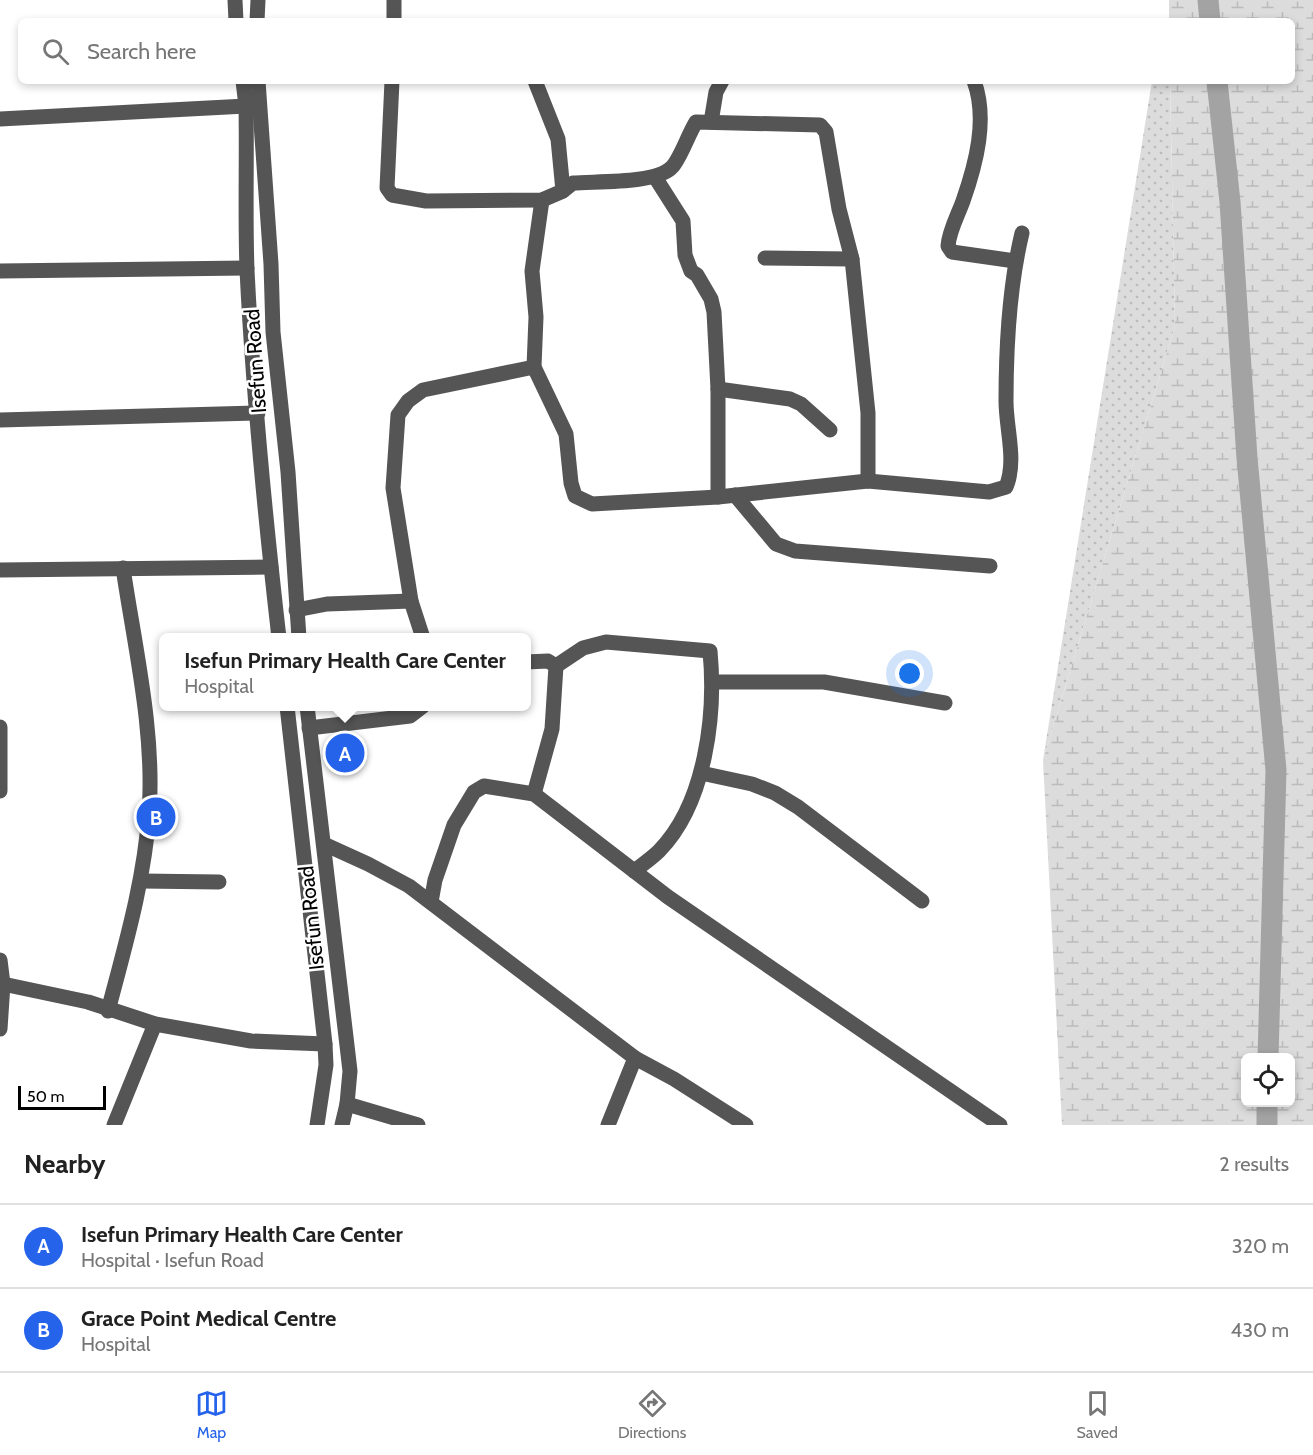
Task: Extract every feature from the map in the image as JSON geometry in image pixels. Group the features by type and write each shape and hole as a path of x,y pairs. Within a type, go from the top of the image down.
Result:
{"street":[{"path":"235,0 236,18"},
{"path":"257,18 258,0"},
{"path":"394,0 394,18"},
{"name":"Isefun Road","path":"243,84 246,106 247,268 278,633"},
{"name":"Isefun Road","path":"258,84 271,264 273,332 288,472 298,633"},
{"path":"392,84 386,181 392,195 426,201 542,200 563,191 573,183 661,176 673,166 686,137 696,122 820,125 826,132 839,209 852,259 868,413 868,481"},
{"path":"536,84 558,139 563,191"},
{"path":"711,122 716,92 720,84"},
{"path":"975,84 982,118 967,189 948,246 952,252 1016,261"},
{"path":"0,119 246,106"},
{"path":"655,177 683,221 685,255 691,271 698,275 711,298 714,312 718,389 718,497"},
{"path":"542,200 532,270 537,317 534,368 566,434 571,483 575,496 592,504 718,497 868,481 989,492 1006,487 1012,474 1006,412 1006,358 1016,261 1022,233"},
{"path":"765,258 852,259"},
{"path":"0,271 247,268"},
{"path":"421,633 411,601 393,489 398,415 408,401 423,390 534,368"},
{"path":"718,389 790,399 801,404 830,430"},
{"path":"0,420 258,413"},
{"path":"735,495 776,544 795,551 990,566"},
{"path":"0,570 271,567"},
{"path":"108,1011 141,881 149,813 149,737 123,568"},
{"path":"296,610 327,604 411,601"},
{"path":"556,666 584,648 606,642 710,651 713,682 710,725 701,773 678,825 660,850 634,871"},
{"path":"531,662 548,661 556,666"},
{"path":"534,794 552,729 556,666"},
{"path":"713,682 824,682 945,703"},
{"name":"Isefun Road","path":"288,711 325,1044 326,1065 317,1125"},
{"name":"Isefun Road","path":"307,711 350,1071 347,1104 342,1125"},
{"path":"309,728 410,716 416,711"},
{"path":"0,727 0,791"},
{"path":"701,773 752,784 775,793 798,807 922,902"},
{"path":"432,902 435,880 454,825 474,792 484,786 534,794 634,871 763,964 1000,1125"},
{"path":"324,844 409,886 635,1058 674,1079 746,1125"},
{"path":"409,886 435,880"},
{"path":"141,881 219,882"},
{"path":"0,960 3,984 0,1029"},
{"path":"3,984 88,1002 108,1011 155,1024 251,1041 325,1044"},
{"path":"114,1125 155,1024"},
{"path":"608,1125 635,1058"},
{"path":"347,1104 418,1125"}],"green space":[{"path":"1169,0 1313,0 1313,1125 1062,1125 1043,760 1175,326 1170,84 1295,84 1295,18 1169,18"},
{"path":"1152,84 1170,84 1175,326 1043,760"}],"waterway":[{"path":"1208,0 1210,18"},
{"path":"1217,84 1230,202 1247,458 1276,770 1268,1053"},
{"path":"1267,1107 1267,1125"}],"place":[{"name":"Isefun Primary Health Care Center","path":"345,753"},
{"name":"Grace Point Medical Centre","path":"156,817"}]}
